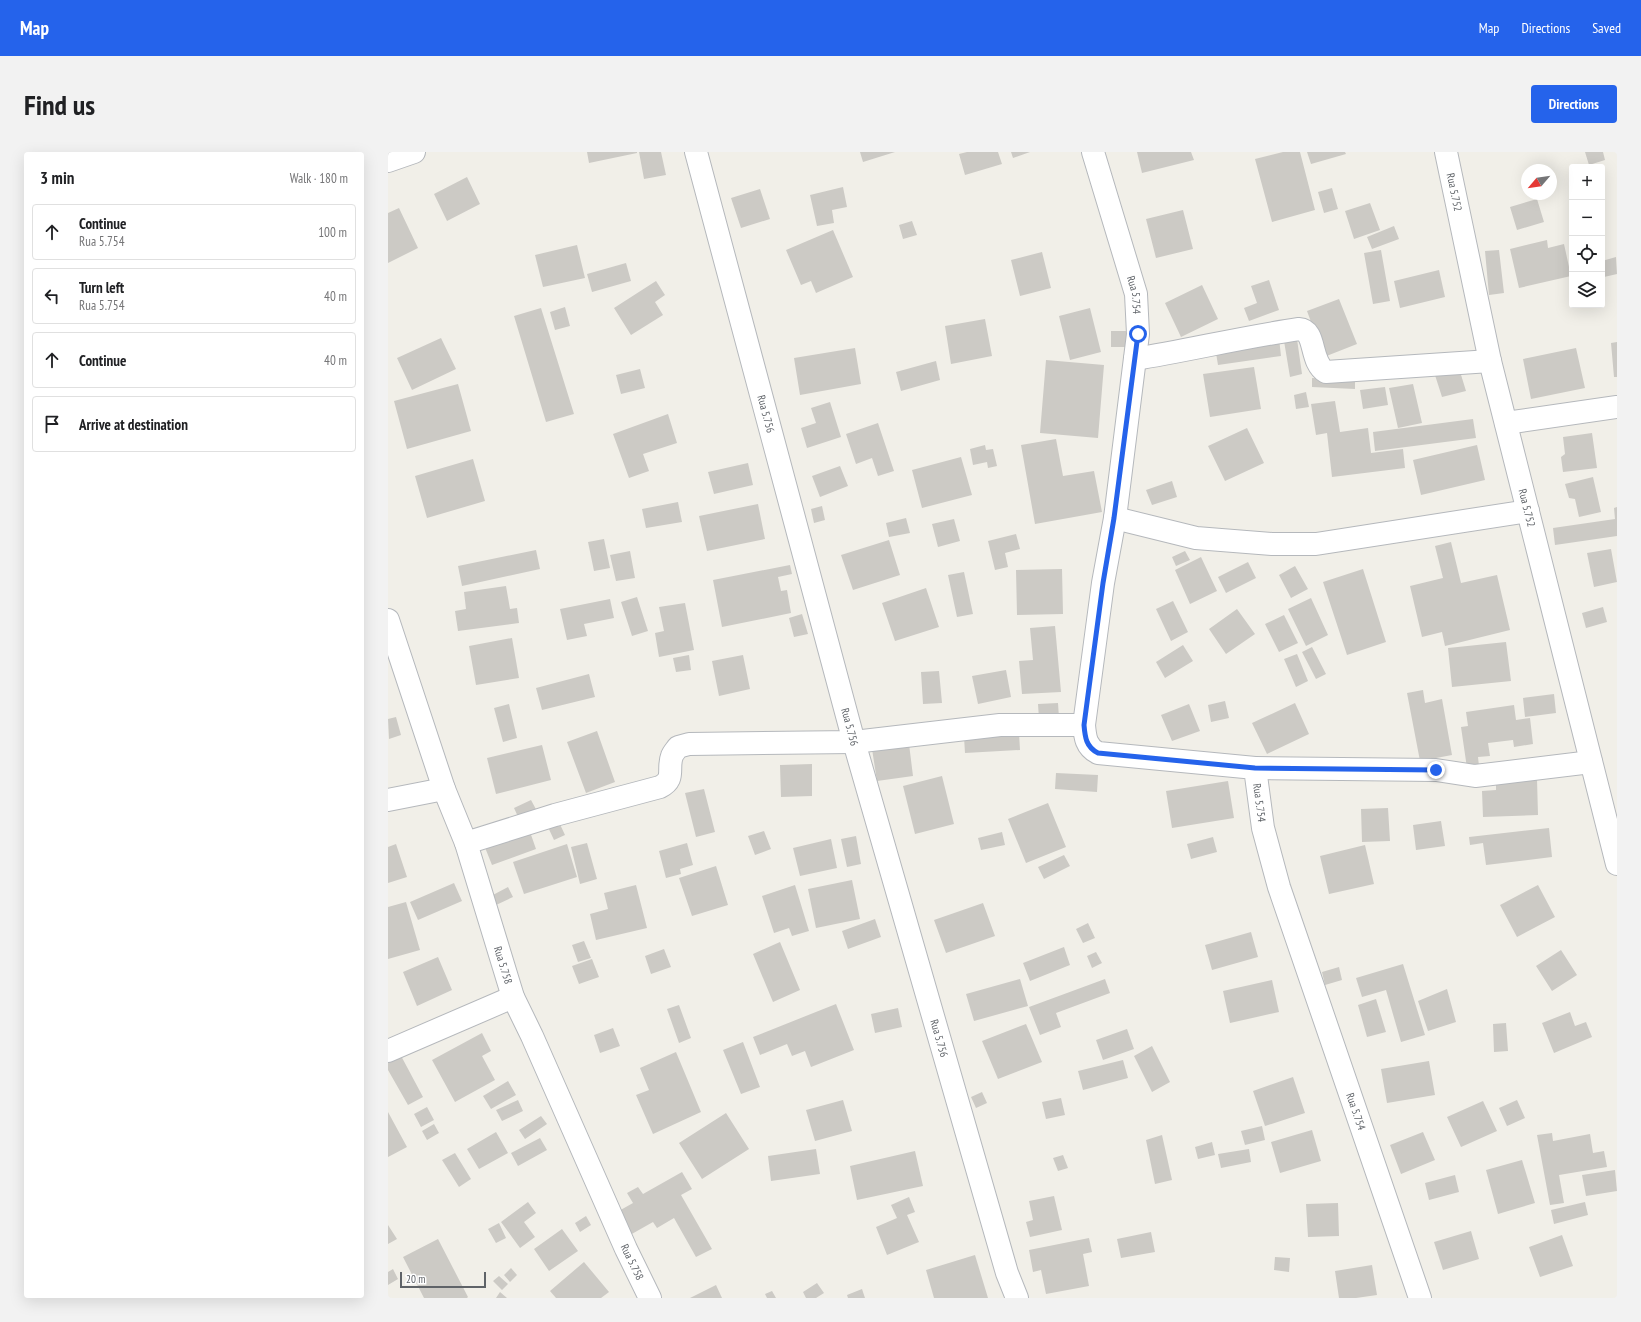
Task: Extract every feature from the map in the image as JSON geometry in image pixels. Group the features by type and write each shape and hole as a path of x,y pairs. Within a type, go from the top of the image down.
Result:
{"street":[{"path":"388,161 414,152"},
{"name":"Rua 5.756","path":"696,152 854,742 1007,1273 1017,1298"},
{"name":"Rua 5.754","path":"1093,152 1136,294 1138,334 1114,518 1103,583 1084,725 1087,744 1091,749 1098,753 1255,768 1263,828 1279,887 1420,1298"},
{"name":"Rua 5.752","path":"1446,152 1490,361 1617,862"},
{"path":"1135,359 1195,349 1250,336 1299,329 1304,330 1309,334 1316,360 1321,369 1326,372 1490,361"},
{"path":"1506,423 1617,407"},
{"path":"1114,518 1196,538 1272,544 1316,544 1528,512"},
{"name":"Rua 5.758","path":"388,620 444,789 466,843 513,997 532,1036 626,1249 650,1298"},
{"path":"466,843 555,815 666,785 670,779 672,756 678,747 689,744 854,742 1000,725 1084,725"},
{"path":"1255,768 1436,770 1475,776 1591,762"},
{"path":"388,800 444,789"},
{"path":"388,1051 513,997"}],"building":[{"path":"587,152 637,152 637,153 589,163"},
{"path":"639,152 661,152 666,175 644,179"},
{"path":"860,152 895,152 863,162"},
{"path":"967,152 998,152 1002,164 965,175 959,154"},
{"path":"1011,152 1030,152 1013,158"},
{"path":"1137,152 1191,152 1194,160 1142,173"},
{"path":"1283,152 1300,152 1315,210 1272,222 1255,159"},
{"path":"1307,152 1345,152 1346,154 1311,164"},
{"path":"1585,152 1603,152 1605,160 1589,164"},
{"path":"467,177 480,204 447,221 434,194"},
{"path":"843,187 847,207 832,210 834,223 817,226 810,195"},
{"path":"1332,188 1338,209 1324,213 1318,192"},
{"path":"760,189 770,219 741,228 731,198"},
{"path":"1537,200 1544,222 1517,230 1510,207"},
{"path":"1370,203 1380,230 1354,239 1345,211"},
{"path":"399,208 418,248 388,263 388,213"},
{"path":"1183,210 1193,249 1156,258 1146,219"},
{"path":"912,221 917,235 903,239 899,225"},
{"path":"1394,226 1399,239 1372,249 1367,237"},
{"path":"833,230 853,277 816,293 811,281 801,285 786,250"},
{"path":"1547,240 1548,248 1564,244 1569,267 1569,276 1519,288 1510,249"},
{"path":"577,245 585,278 543,287 535,255"},
{"path":"1381,250 1390,301 1373,304 1364,253"},
{"path":"1499,250 1504,293 1489,295 1485,251"},
{"path":"1042,252 1051,288 1020,296 1011,260"},
{"path":"1616,257 1617,274 1605,277 1605,260"},
{"path":"626,263 631,281 592,292 587,274"},
{"path":"1439,270 1445,297 1400,308 1394,281"},
{"path":"1269,280 1279,310 1249,321 1244,308 1257,303 1251,286"},
{"path":"656,281 665,295 655,302 663,315 631,335 614,308"},
{"path":"1202,285 1218,319 1181,337 1165,303"},
{"path":"1339,299 1357,344 1324,357 1307,311"},
{"path":"565,307 570,326 555,330 550,312"},
{"path":"541,308 574,414 546,422 514,316"},
{"path":"1090,308 1101,352 1070,360 1059,316"},
{"path":"985,319 992,356 951,364 945,326"},
{"path":"1111,331 1126,331 1126,347 1111,347"},
{"path":"441,338 456,369 412,390 397,358"},
{"path":"1279,338 1281,356 1218,365 1215,347"},
{"path":"1297,339 1302,374 1290,377 1284,341"},
{"path":"1617,342 1617,377 1614,377 1611,343"},
{"path":"855,348 861,384 800,395 794,358"},
{"path":"1576,348 1585,388 1531,399 1523,359"},
{"path":"1046,360 1104,365 1098,438 1040,433"},
{"path":"936,361 940,380 901,391 896,372"},
{"path":"1458,365 1466,391 1442,397 1434,372"},
{"path":"1254,367 1261,409 1210,417 1203,374"},
{"path":"640,369 645,388 621,394 616,375"},
{"path":"1312,378 1355,380 1355,389 1312,387"},
{"path":"458,384 471,431 407,449 394,401"},
{"path":"1413,384 1422,423 1398,428 1389,388"},
{"path":"1385,387 1388,405 1363,409 1360,390"},
{"path":"1306,392 1309,407 1296,409 1294,395"},
{"path":"1335,401 1340,432 1368,428 1371,453 1403,449 1405,468 1332,477 1327,433 1316,435 1311,404"},
{"path":"830,402 841,437 807,448 801,428 816,423 811,408"},
{"path":"668,414 677,443 643,454 649,471 629,478 613,434"},
{"path":"1473,419 1476,438 1375,451 1373,432"},
{"path":"878,423 894,471 878,476 872,458 856,464 846,434"},
{"path":"1247,428 1264,463 1225,481 1208,446"},
{"path":"1592,433 1597,468 1563,472 1561,457 1565,454 1563,437"},
{"path":"1056,439 1063,476 1094,471 1102,512 1035,524 1021,445"},
{"path":"985,445 986,450 993,449 997,466 988,468 987,462 973,465 970,449"},
{"path":"1477,445 1485,480 1421,495 1413,460"},
{"path":"961,457 972,495 922,508 912,470"},
{"path":"473,459 485,501 427,518 415,476"},
{"path":"748,463 753,485 714,494 708,472"},
{"path":"840,466 848,486 820,497 812,476"},
{"path":"1593,477 1601,512 1579,517 1575,499 1569,498 1565,484"},
{"path":"1172,481 1177,497 1152,505 1146,490"},
{"path":"678,502 682,522 646,528 642,509"},
{"path":"758,504 765,539 707,551 699,516"},
{"path":"822,506 825,520 814,523 811,509"},
{"path":"1617,507 1617,536 1555,545 1553,528 1615,519 1614,508"},
{"path":"906,518 910,533 889,537 886,523"},
{"path":"954,519 960,541 938,547 932,524"},
{"path":"1016,534 1020,549 1005,553 1008,567 995,570 988,541"},
{"path":"604,539 610,568 594,571 588,542"},
{"path":"889,540 900,575 853,590 841,555"},
{"path":"1451,542 1461,583 1497,575 1510,630 1445,646 1442,632 1422,637 1410,586 1443,578 1435,546"},
{"path":"1611,549 1617,582 1594,587 1587,553"},
{"path":"536,550 540,569 462,586 458,566"},
{"path":"630,551 635,578 616,581 610,555"},
{"path":"1185,551 1190,560 1176,566 1172,557"},
{"path":"1201,557 1217,591 1190,604 1175,570"},
{"path":"1248,562 1256,578 1226,593 1218,577"},
{"path":"790,565 792,574 778,577 781,591 787,590 791,613 722,627 713,580"},
{"path":"1295,566 1308,589 1291,598 1279,575"},
{"path":"1062,569 1063,614 1017,615 1016,570"},
{"path":"1363,569 1386,642 1347,655 1323,582"},
{"path":"964,572 973,614 957,617 948,575"},
{"path":"506,586 510,609 517,608 519,623 458,631 455,611 466,609 464,592"},
{"path":"926,588 939,627 895,641 882,603"},
{"path":"637,597 648,631 632,636 621,602"},
{"path":"1311,598 1328,635 1306,646 1288,609"},
{"path":"610,599 614,618 584,624 587,636 567,640 560,609"},
{"path":"1173,601 1188,632 1171,641 1156,609"},
{"path":"685,603 694,650 659,657 655,633 664,631 659,607"},
{"path":"1603,607 1607,622 1586,628 1582,613"},
{"path":"1237,609 1255,634 1226,654 1209,629"},
{"path":"802,614 808,634 794,637 789,618"},
{"path":"1284,615 1298,643 1279,652 1265,624"},
{"path":"1055,626 1061,692 1022,694 1019,661 1033,660 1030,628"},
{"path":"512,638 519,678 476,685 469,646"},
{"path":"1506,642 1511,681 1452,687 1448,648"},
{"path":"1183,645 1193,661 1165,678 1156,662"},
{"path":"1312,647 1326,674 1316,679 1302,652"},
{"path":"1297,654 1308,681 1296,687 1284,659"},
{"path":"689,655 691,670 676,672 673,658"},
{"path":"743,655 750,689 719,696 712,661"},
{"path":"1006,670 1011,697 978,704 972,676"},
{"path":"939,671 942,703 923,704 921,672"},
{"path":"589,674 595,697 542,710 536,688"},
{"path":"1423,690 1425,703 1442,699 1452,755 1420,761 1407,693"},
{"path":"1554,694 1556,713 1525,717 1523,698"},
{"path":"1225,701 1229,718 1211,722 1208,705"},
{"path":"1058,703 1059,718 1039,719 1038,704"},
{"path":"1295,703 1309,734 1267,754 1252,723"},
{"path":"509,704 517,738 503,742 494,708"},
{"path":"1189,704 1200,731 1172,741 1161,715"},
{"path":"1514,705 1516,720 1530,718 1533,744 1514,747 1513,740 1488,743 1490,756 1478,757 1479,766 1467,768 1461,727 1468,726 1466,712"},
{"path":"396,717 401,735 389,739 388,719"},
{"path":"597,731 615,782 586,793 567,742"},
{"path":"1019,733 1020,750 965,753 964,737"},
{"path":"909,744 913,776 877,781 872,749"},
{"path":"542,745 551,780 496,794 487,758"},
{"path":"812,764 812,796 781,797 780,765"},
{"path":"1056,773 1098,775 1097,792 1055,789"},
{"path":"942,776 954,824 915,834 903,786"},
{"path":"1537,779 1538,815 1483,817 1482,791 1496,790 1496,780"},
{"path":"1228,781 1234,818 1172,828 1166,791"},
{"path":"704,789 715,832 696,837 685,793"},
{"path":"531,800 538,813 520,821 514,808"},
{"path":"1048,803 1066,847 1026,863 1008,819"},
{"path":"1388,808 1390,841 1362,842 1361,809"},
{"path":"558,820 565,835 554,840 547,825"},
{"path":"1441,821 1445,846 1416,850 1413,825"},
{"path":"1549,828 1552,857 1486,865 1483,843 1470,845 1469,837"},
{"path":"529,829 536,849 492,865 484,845"},
{"path":"764,831 771,849 755,855 748,836"},
{"path":"1002,832 1005,845 981,850 978,838"},
{"path":"856,836 861,864 847,867 841,839"},
{"path":"1213,837 1217,852 1191,859 1187,844"},
{"path":"831,839 837,868 800,876 793,848"},
{"path":"587,843 597,879 580,884 571,847"},
{"path":"687,843 693,865 680,869 681,874 666,878 659,851"},
{"path":"396,844 407,877 388,883 388,847"},
{"path":"567,844 577,877 524,894 513,862"},
{"path":"1365,845 1374,884 1329,894 1320,856"},
{"path":"1064,855 1070,866 1044,879 1038,867"},
{"path":"716,866 728,905 692,916 679,878"},
{"path":"852,880 860,919 816,928 808,889"},
{"path":"454,883 462,901 418,920 410,902"},
{"path":"636,885 647,928 596,940 590,914 608,909 604,893"},
{"path":"795,885 809,931 792,936 789,928 774,933 762,896"},
{"path":"1538,885 1555,917 1517,937 1500,905"},
{"path":"508,887 513,897 496,905 491,896"},
{"path":"406,902 420,950 388,959 388,907"},
{"path":"983,903 995,936 946,953 934,920"},
{"path":"875,919 881,937 848,949 842,931"},
{"path":"1088,923 1095,938 1083,943 1076,929"},
{"path":"1251,932 1258,957 1212,970 1205,945"},
{"path":"584,941 591,958 578,962 572,945"},
{"path":"780,942 800,990 773,1002 753,954"},
{"path":"1064,947 1070,965 1030,981 1023,963"},
{"path":"664,949 671,967 651,974 645,956"},
{"path":"1561,950 1577,975 1552,991 1536,966"},
{"path":"1096,952 1102,963 1092,968 1087,956"},
{"path":"438,957 452,990 417,1006 403,972"},
{"path":"592,959 599,977 579,984 572,966"},
{"path":"1403,964 1425,1035 1401,1042 1386,990 1362,997 1356,978"},
{"path":"1339,967 1342,980 1325,985 1322,972"},
{"path":"1020,979 1028,1006 974,1021 966,994"},
{"path":"1105,979 1110,993 1056,1013 1061,1027 1040,1035 1029,1007"},
{"path":"1272,980 1279,1012 1230,1023 1223,991"},
{"path":"1447,989 1456,1022 1428,1031 1418,1001"},
{"path":"1376,999 1386,1032 1367,1037 1358,1005"},
{"path":"836,1004 854,1050 811,1067 805,1051 792,1056 787,1044 760,1055 753,1037"},
{"path":"679,1005 691,1038 679,1043 667,1009"},
{"path":"898,1008 902,1027 875,1033 871,1014"},
{"path":"1570,1012 1575,1026 1586,1022 1592,1037 1554,1053 1542,1023"},
{"path":"1506,1023 1508,1051 1494,1052 1493,1024"},
{"path":"1026,1024 1042,1062 998,1079 982,1041"},
{"path":"613,1028 620,1046 600,1053 594,1035"},
{"path":"1127,1029 1134,1049 1103,1060 1096,1040"},
{"path":"482,1033 491,1051 482,1056 495,1080 455,1102 432,1060"},
{"path":"743,1042 760,1087 741,1094 723,1050"},
{"path":"1152,1046 1170,1082 1152,1092 1134,1056"},
{"path":"399,1052 423,1097 408,1105 388,1070 388,1058"},
{"path":"676,1052 701,1112 653,1134 636,1095 649,1090 640,1068"},
{"path":"1123,1060 1128,1078 1083,1090 1078,1071"},
{"path":"1429,1061 1435,1095 1387,1103 1381,1069"},
{"path":"1293,1077 1305,1113 1265,1126 1253,1091"},
{"path":"508,1081 516,1095 491,1109 483,1096"},
{"path":"982,1092 987,1103 976,1108 971,1097"},
{"path":"1061,1098 1065,1115 1046,1119 1042,1102"},
{"path":"518,1100 523,1111 502,1121 496,1110"},
{"path":"843,1100 852,1131 815,1141 806,1110"},
{"path":"1517,1100 1525,1118 1507,1126 1499,1108"},
{"path":"1483,1101 1497,1131 1461,1147 1447,1117"},
{"path":"427,1107 434,1120 421,1127 414,1114"},
{"path":"388,1112 407,1147 388,1157"},
{"path":"726,1113 749,1149 702,1179 679,1143"},
{"path":"541,1116 547,1124 525,1139 519,1130"},
{"path":"434,1124 439,1133 427,1140 422,1131"},
{"path":"1262,1126 1265,1140 1245,1145 1241,1131"},
{"path":"1312,1130 1321,1161 1280,1173 1271,1142"},
{"path":"496,1132 508,1153 479,1169 467,1149"},
{"path":"1423,1132 1435,1160 1401,1174 1390,1145"},
{"path":"1552,1133 1553,1141 1590,1134 1593,1153 1604,1151 1607,1167 1559,1175 1564,1203 1550,1205 1537,1135"},
{"path":"1162,1135 1172,1180 1155,1184 1146,1140"},
{"path":"540,1138 547,1150 518,1166 511,1153"},
{"path":"1212,1142 1215,1155 1198,1159 1195,1147"},
{"path":"816,1149 820,1174 771,1181 768,1156"},
{"path":"1249,1149 1251,1162 1221,1168 1218,1154"},
{"path":"915,1151 923,1186 857,1200 850,1166"},
{"path":"455,1153 471,1179 459,1187 442,1160"},
{"path":"1063,1155 1068,1168 1058,1171 1053,1158"},
{"path":"1522,1160 1535,1203 1498,1214 1486,1170"},
{"path":"1615,1170 1617,1191 1586,1196 1582,1175"},
{"path":"682,1172 692,1189 681,1195 712,1249 696,1257 674,1218 657,1228 653,1222 630,1235 617,1212 633,1203 627,1193 638,1187 643,1194"},
{"path":"1455,1175 1459,1192 1429,1200 1425,1183"},
{"path":"1054,1196 1062,1230 1030,1237 1026,1222 1033,1220 1029,1201"},
{"path":"909,1197 915,1212 907,1215 919,1242 887,1255 876,1227 897,1218 891,1205"},
{"path":"528,1202 536,1213 524,1222 535,1237 520,1248 501,1222"},
{"path":"1585,1202 1588,1215 1554,1224 1551,1210"},
{"path":"1338,1203 1339,1236 1308,1237 1306,1204"},
{"path":"586,1216 591,1225 580,1232 575,1223"},
{"path":"499,1223 506,1238 496,1243 488,1229"},
{"path":"388,1225 397,1239 388,1244"},
{"path":"562,1229 578,1251 549,1271 534,1249"},
{"path":"1471,1231 1479,1259 1443,1270 1434,1242"},
{"path":"1151,1232 1155,1252 1121,1258 1117,1239"},
{"path":"1562,1235 1573,1266 1540,1277 1529,1247"},
{"path":"1089,1238 1092,1252 1083,1254 1089,1286 1046,1294 1041,1270 1033,1272 1029,1250"},
{"path":"438,1239 468,1297 467,1298 424,1298 403,1257"},
{"path":"975,1255 988,1298 934,1298 926,1270"},
{"path":"1275,1257 1290,1258 1289,1272 1274,1270"},
{"path":"584,1262 609,1292 601,1298 556,1298 550,1291"},
{"path":"1372,1265 1377,1295 1356,1298 1339,1298 1335,1271"},
{"path":"511,1268 517,1275 510,1282 504,1275"},
{"path":"393,1269 398,1279 388,1285 388,1272"},
{"path":"499,1276 508,1284 502,1290 493,1281"},
{"path":"817,1283 824,1293 816,1298 806,1298 803,1292"},
{"path":"716,1285 722,1298 690,1298"},
{"path":"862,1289 865,1298 848,1298 847,1295"},
{"path":"772,1291 776,1298 767,1298 765,1294"},
{"path":"500,1292 507,1298 496,1298"}],"route":[{"path":"1138,334 1114,518 1103,583 1084,725 1087,744 1091,749 1098,753 1255,768 1436,770"}]}
